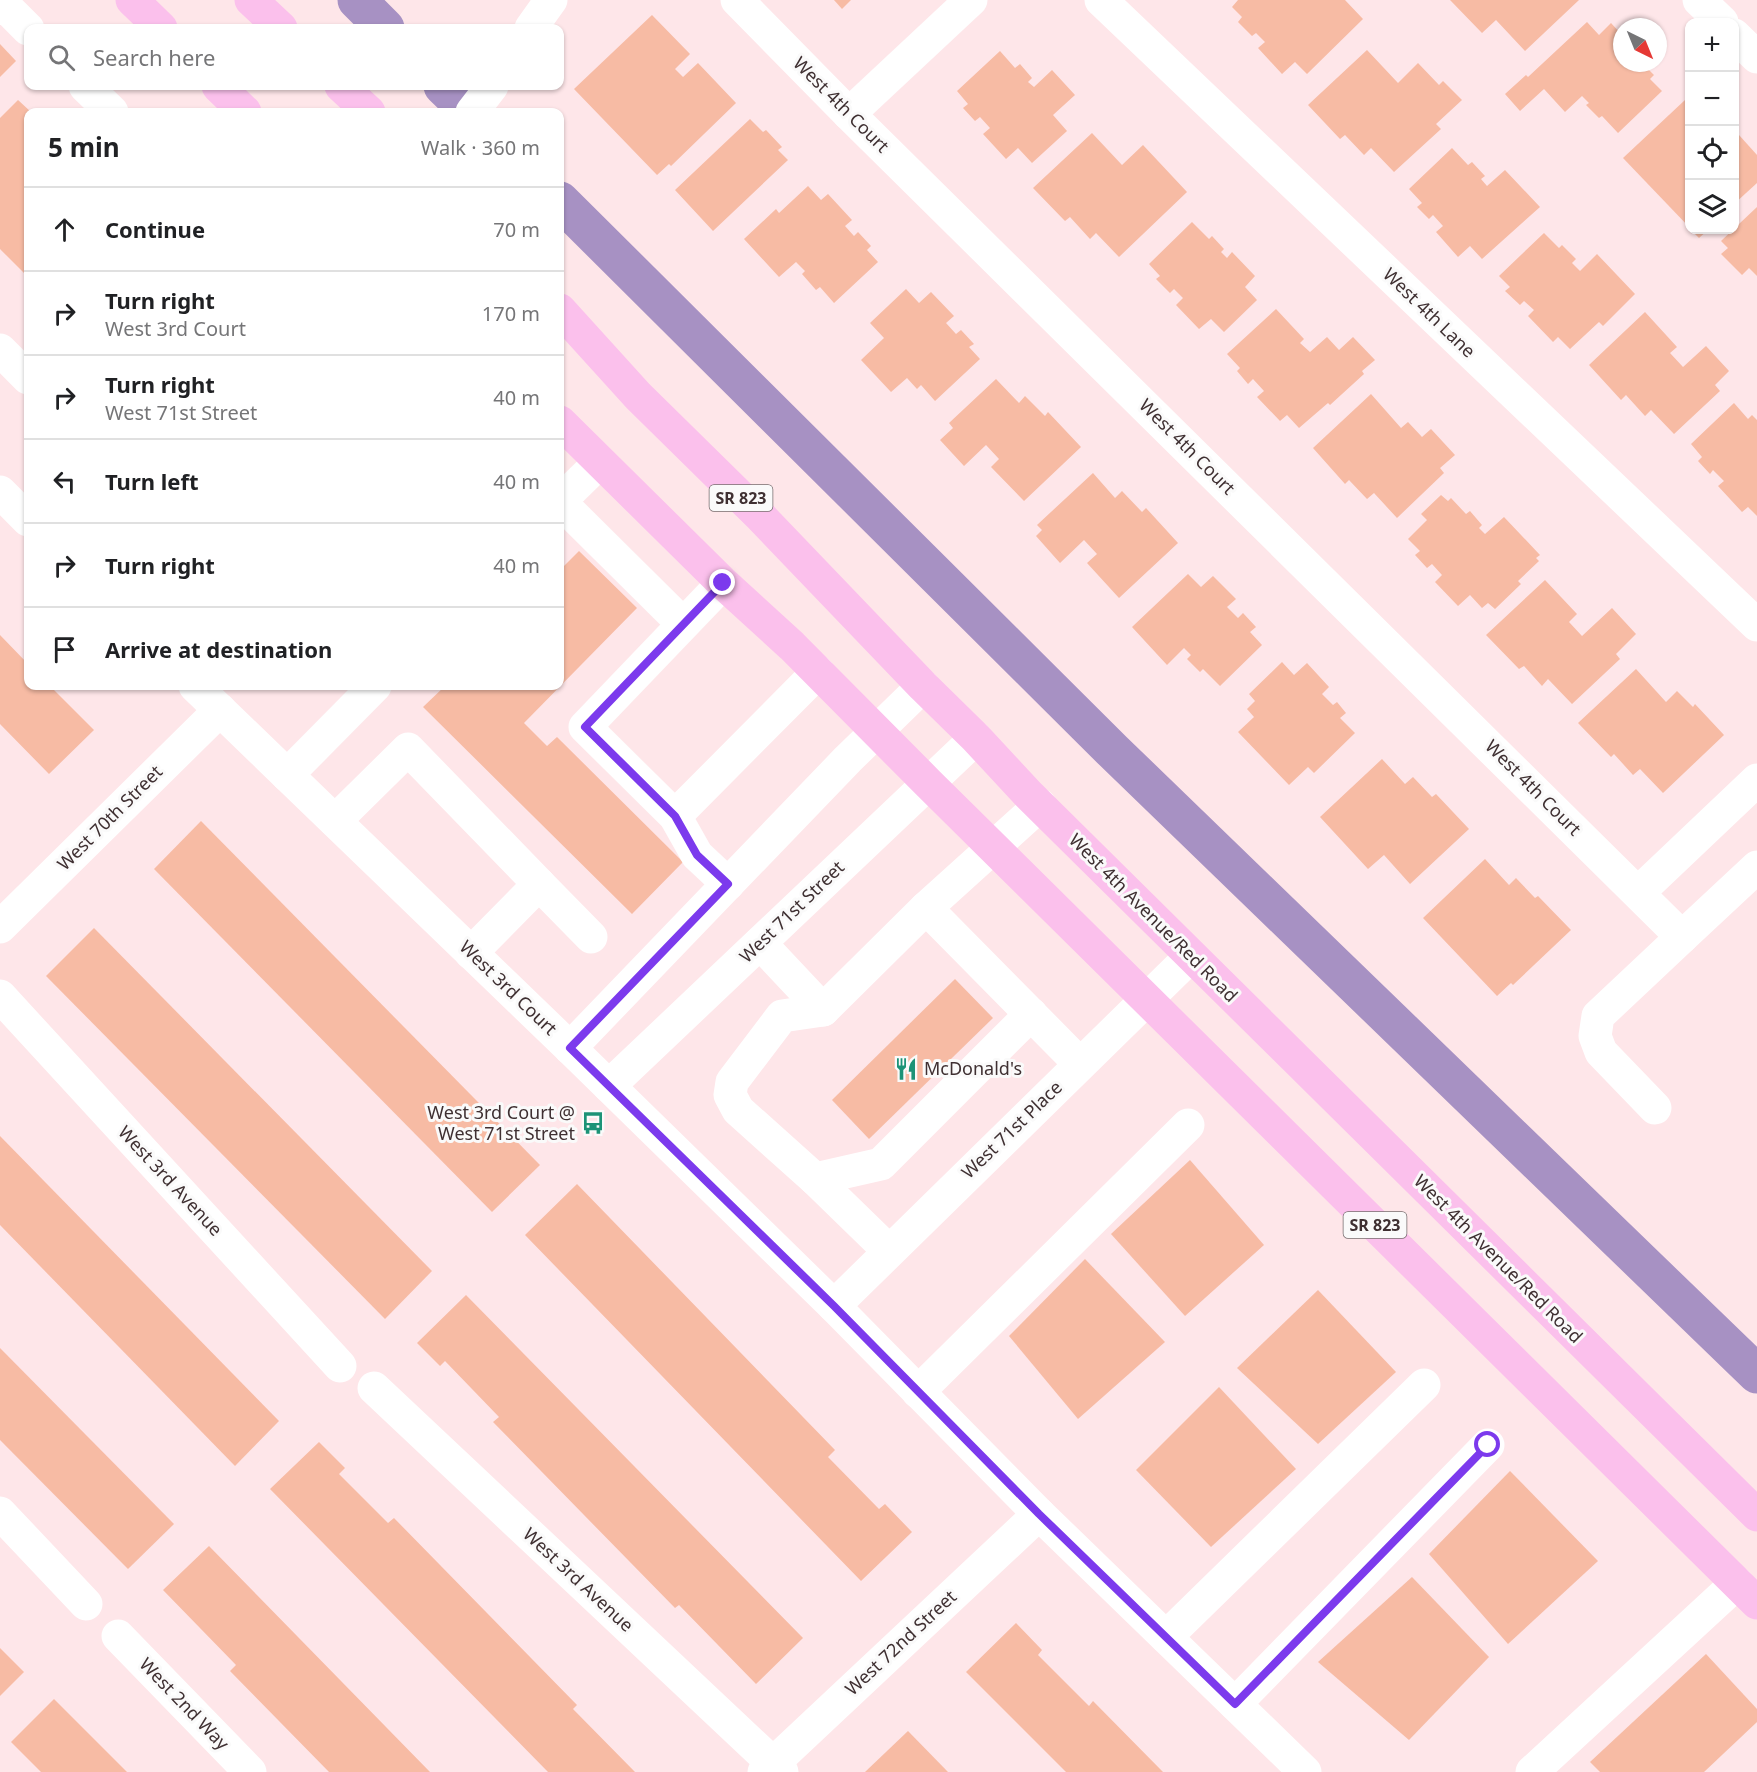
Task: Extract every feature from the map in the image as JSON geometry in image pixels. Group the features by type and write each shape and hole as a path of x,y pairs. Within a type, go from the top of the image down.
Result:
{"main road":[{"path":"132,0 156,24"},
{"path":"250,0 277,24"},
{"path":"222,90 241,108"},
{"path":"344,90 365,108"},
{"name":"West 4th Avenue/Red Road","path":"564,314 638,396 761,517 1040,805 1757,1515"},
{"name":"SR 823","path":"564,426 723,583 818,672 927,783 1747,1593"}],"street":[{"path":"534,24 550,0"},
{"name":"West 4th Court","path":"736,0 1682,936"},
{"path":"849,114 971,0"},
{"name":"West 4th Lane","path":"1101,0 1757,625"},
{"path":"1699,0 1718,18"},
{"path":"0,1 24,25"},
{"path":"1739,40 1757,57"},
{"path":"89,90 108,108"},
{"path":"475,108 489,90"},
{"path":"0,350 24,374"},
{"path":"564,497 600,462"},
{"path":"0,492 24,516"},
{"path":"564,505 683,624"},
{"path":"723,583 585,727 675,816 697,855 728,884"},
{"path":"675,816 818,672"},
{"path":"570,1048 876,731 923,686"},
{"name":"West 3rd Court","path":"199,690 834,1306 1039,1514 1305,1772"},
{"path":"287,775 358,691"},
{"name":"West 70th Street","path":"0,927 220,710"},
{"name":"West 71st Street","path":"609,1086 976,738"},
{"path":"335,821 408,750 591,937"},
{"path":"1639,892 1757,780"},
{"path":"889,1251 738,1110 730,1095 732,1082 782,1016 824,1010 926,908 1040,805"},
{"path":"1655,1108 1601,1052 1595,1036 1598,1016 1757,867"},
{"path":"471,953 539,884"},
{"path":"926,908 1080,1064"},
{"path":"760,943 824,1010"},
{"name":"West 71st Place","path":"834,1306 1191,956"},
{"name":"West 3rd Avenue","path":"0,996 340,1365"},
{"path":"814,1179 881,1164 1031,1014"},
{"path":"918,1392 1188,1125"},
{"path":"1166,1637 1424,1385"},
{"name":"West 3rd Avenue","path":"374,1388 773,1769"},
{"path":"1235,1704 1488,1445"},
{"path":"0,1513 86,1604"},
{"name":"West 72nd Street","path":"773,1769 1039,1514"},
{"path":"1532,1772 1747,1593"},
{"name":"West 2nd Way","path":"118,1636 250,1772"}],"building":[{"path":"834,0 851,0 842,9"},
{"path":"1238,0 1345,0 1363,19 1307,74 1295,62 1282,74 1258,48 1265,42 1256,33 1252,36 1238,22 1242,17 1232,7"},
{"path":"1450,0 1579,0 1525,51 1496,20 1482,33"},
{"path":"652,15 690,54 675,69 683,77 698,63 736,103 671,166 669,164 657,175 574,89"},
{"path":"1587,22 1599,35 1611,23 1613,25 1613,72 1651,72 1654,75 1650,79 1662,91 1618,133 1602,116 1599,118 1586,105 1589,103 1582,96 1565,112 1544,89 1520,111 1505,94 1526,75 1528,77"},
{"path":"0,44 16,61 0,77"},
{"path":"1367,50 1398,83 1418,63 1439,85 1443,81 1462,100 1436,124 1441,129 1394,172 1371,148 1364,155 1345,135 1340,139 1308,105"},
{"path":"1000,51 1015,68 1020,64 1032,78 1028,82 1034,87 1052,70 1075,95 1053,115 1067,131 1032,163 1018,148 1006,159 983,134 990,128 980,117 975,121 963,108 968,104 957,91"},
{"path":"18,100 27,108 24,108 24,273 0,249 0,118"},
{"path":"1685,100 1685,223 1623,158"},
{"path":"750,119 763,132 766,130 782,147 778,150 788,160 713,231 675,190"},
{"path":"1092,133 1122,165 1143,145 1187,192 1119,257 1096,233 1090,239 1070,217 1065,221 1033,188"},
{"path":"1739,135 1757,155 1757,183 1739,199"},
{"path":"1452,148 1468,165 1472,162 1485,176 1481,179 1487,186 1505,170 1540,207 1482,259 1470,246 1458,257 1436,232 1443,226 1433,215 1429,219 1417,207 1422,203 1409,189"},
{"path":"808,186 821,200 828,194 852,220 845,226 854,236 858,232 871,246 867,250 878,262 834,303 820,287 816,290 802,274 805,271 796,262 779,277 744,239 776,209 779,213"},
{"path":"1757,207 1757,276 1749,268 1742,275 1721,254 1728,248 1721,241 1728,234 1739,234 1739,224"},
{"path":"1192,222 1209,239 1212,236 1224,249 1221,252 1227,258 1232,252 1255,276 1245,287 1257,300 1224,332 1211,319 1199,329 1176,305 1183,298 1174,289 1170,293 1156,279 1160,276 1149,264"},
{"path":"1544,233 1559,248 1562,245 1576,259 1572,263 1580,271 1597,254 1635,294 1603,326 1599,322 1570,349 1558,337 1553,342 1528,316 1534,310 1524,301 1520,305 1505,291 1510,287 1499,276"},
{"path":"906,289 919,303 931,292 954,316 946,323 956,334 961,330 974,344 969,347 980,359 935,401 921,385 917,389 907,378 891,392 861,360 884,338 870,323"},
{"path":"1276,309 1304,339 1300,343 1310,352 1327,337 1339,350 1353,337 1375,360 1362,371 1364,374 1330,405 1328,403 1299,428 1287,415 1280,421 1257,397 1264,391 1253,379 1248,384 1237,371 1240,368 1227,354"},
{"path":"1645,312 1677,347 1670,353 1683,367 1706,346 1729,371 1715,385 1720,391 1674,434 1651,410 1645,416 1626,395 1621,400 1589,365"},
{"path":"996,379 1019,403 1025,396 1045,416 1048,412 1081,447 1024,501 991,467 999,459 986,445 964,466 940,440 953,428 949,423"},
{"path":"1371,394 1401,428 1408,422 1422,437 1431,429 1455,455 1440,468 1444,473 1397,518 1374,493 1367,499 1349,480 1345,484 1313,448"},
{"path":"1734,403 1748,419 1752,415 1757,420 1757,516 1748,507 1742,512 1718,486 1724,481 1713,470 1710,474 1698,461 1702,457 1691,444"},
{"path":"1093,473 1115,498 1122,491 1142,512 1146,508 1178,543 1119,598 1087,563 1097,554 1084,540 1060,563 1036,536 1042,530 1037,525"},
{"path":"1441,495 1448,501 1451,498 1466,514 1470,511 1482,525 1479,528 1485,534 1504,517 1540,555 1536,558 1539,561 1518,581 1521,584 1495,609 1488,603 1482,608 1470,595 1458,606 1435,582 1442,575 1432,564 1427,568 1415,555 1420,551 1408,539 1427,520 1421,514"},
{"path":"579,551 637,608 564,682 564,566"},
{"path":"1188,574 1201,587 1213,576 1236,599 1227,607 1238,618 1243,613 1256,627 1250,632 1262,645 1220,686 1203,669 1200,672 1187,659 1191,655 1184,648 1167,665 1132,627"},
{"path":"1545,580 1577,614 1569,622 1582,636 1612,608 1636,634 1616,654 1620,659 1572,704 1548,679 1542,686 1524,666 1519,669 1486,635"},
{"path":"0,635 24,660 24,690 54,690 94,730 49,774 0,724"},
{"path":"1282,662 1294,675 1307,663 1329,687 1322,694 1333,705 1337,702 1346,713 1340,718 1355,733 1314,773 1308,767 1289,785 1238,732 1254,717 1247,709 1255,701 1249,694"},
{"path":"1636,669 1666,702 1677,691 1693,707 1695,704 1724,735 1663,793 1640,769 1633,775 1614,754 1611,757 1578,723"},
{"path":"441,690 556,690 524,723 547,746 557,737 683,862 632,914 423,707"},
{"path":"1382,759 1405,784 1413,777 1432,797 1436,794 1469,829 1410,884 1384,855 1368,869 1320,817"},
{"path":"201,821 540,1165 492,1212 154,869"},
{"path":"1485,859 1509,885 1516,878 1535,898 1538,896 1571,930 1513,985 1511,983 1497,996 1423,918"},
{"path":"94,928 432,1271 385,1319 46,976"},
{"path":"955,979 993,1018 869,1139 832,1100"},
{"path":"0,1136 279,1421 235,1466 0,1225"},
{"path":"1190,1160 1264,1245 1185,1316 1111,1234"},
{"path":"577,1184 835,1450 828,1457 879,1509 885,1504 912,1532 861,1581 525,1235"},
{"path":"1085,1259 1165,1342 1078,1419 1009,1336"},
{"path":"1318,1290 1396,1372 1318,1444 1237,1368"},
{"path":"466,1295 803,1638 756,1684 679,1605 675,1608 493,1422 499,1417 445,1361 440,1366 417,1343"},
{"path":"0,1348 174,1524 128,1569 0,1440"},
{"path":"1219,1387 1296,1469 1211,1547 1136,1470"},
{"path":"319,1442 345,1468 339,1474 388,1523 394,1518 577,1705 573,1709 635,1772 548,1772 270,1489"},
{"path":"1510,1471 1598,1561 1508,1644 1429,1554"},
{"path":"209,1546 430,1772 329,1772 230,1671 236,1665 163,1590"},
{"path":"1412,1577 1489,1657 1409,1740 1318,1662"},
{"path":"1016,1623 1042,1650 1038,1655 1089,1706 1093,1701 1163,1772 1066,1772 966,1672"},
{"path":"0,1648 24,1672 0,1696"},
{"path":"1706,1654 1757,1709 1757,1722 1704,1772 1600,1772 1590,1762"},
{"path":"54,1699 127,1772 41,1772 11,1742"},
{"path":"908,1731 948,1772 865,1772"}],"waterway":[{"path":"357,0 381,24"},
{"path":"447,90 466,108"},
{"path":"564,205 1113,751 1757,1374"}],"place":[{"name":"McDonald's","path":"906,1069"},
{"name":"West 3rd Court @ West 71st Street","path":"593,1123"}],"route":[{"path":"723,583 585,727 675,816 697,855 728,884 570,1048 834,1306 1039,1514 1235,1704 1488,1445"}]}
